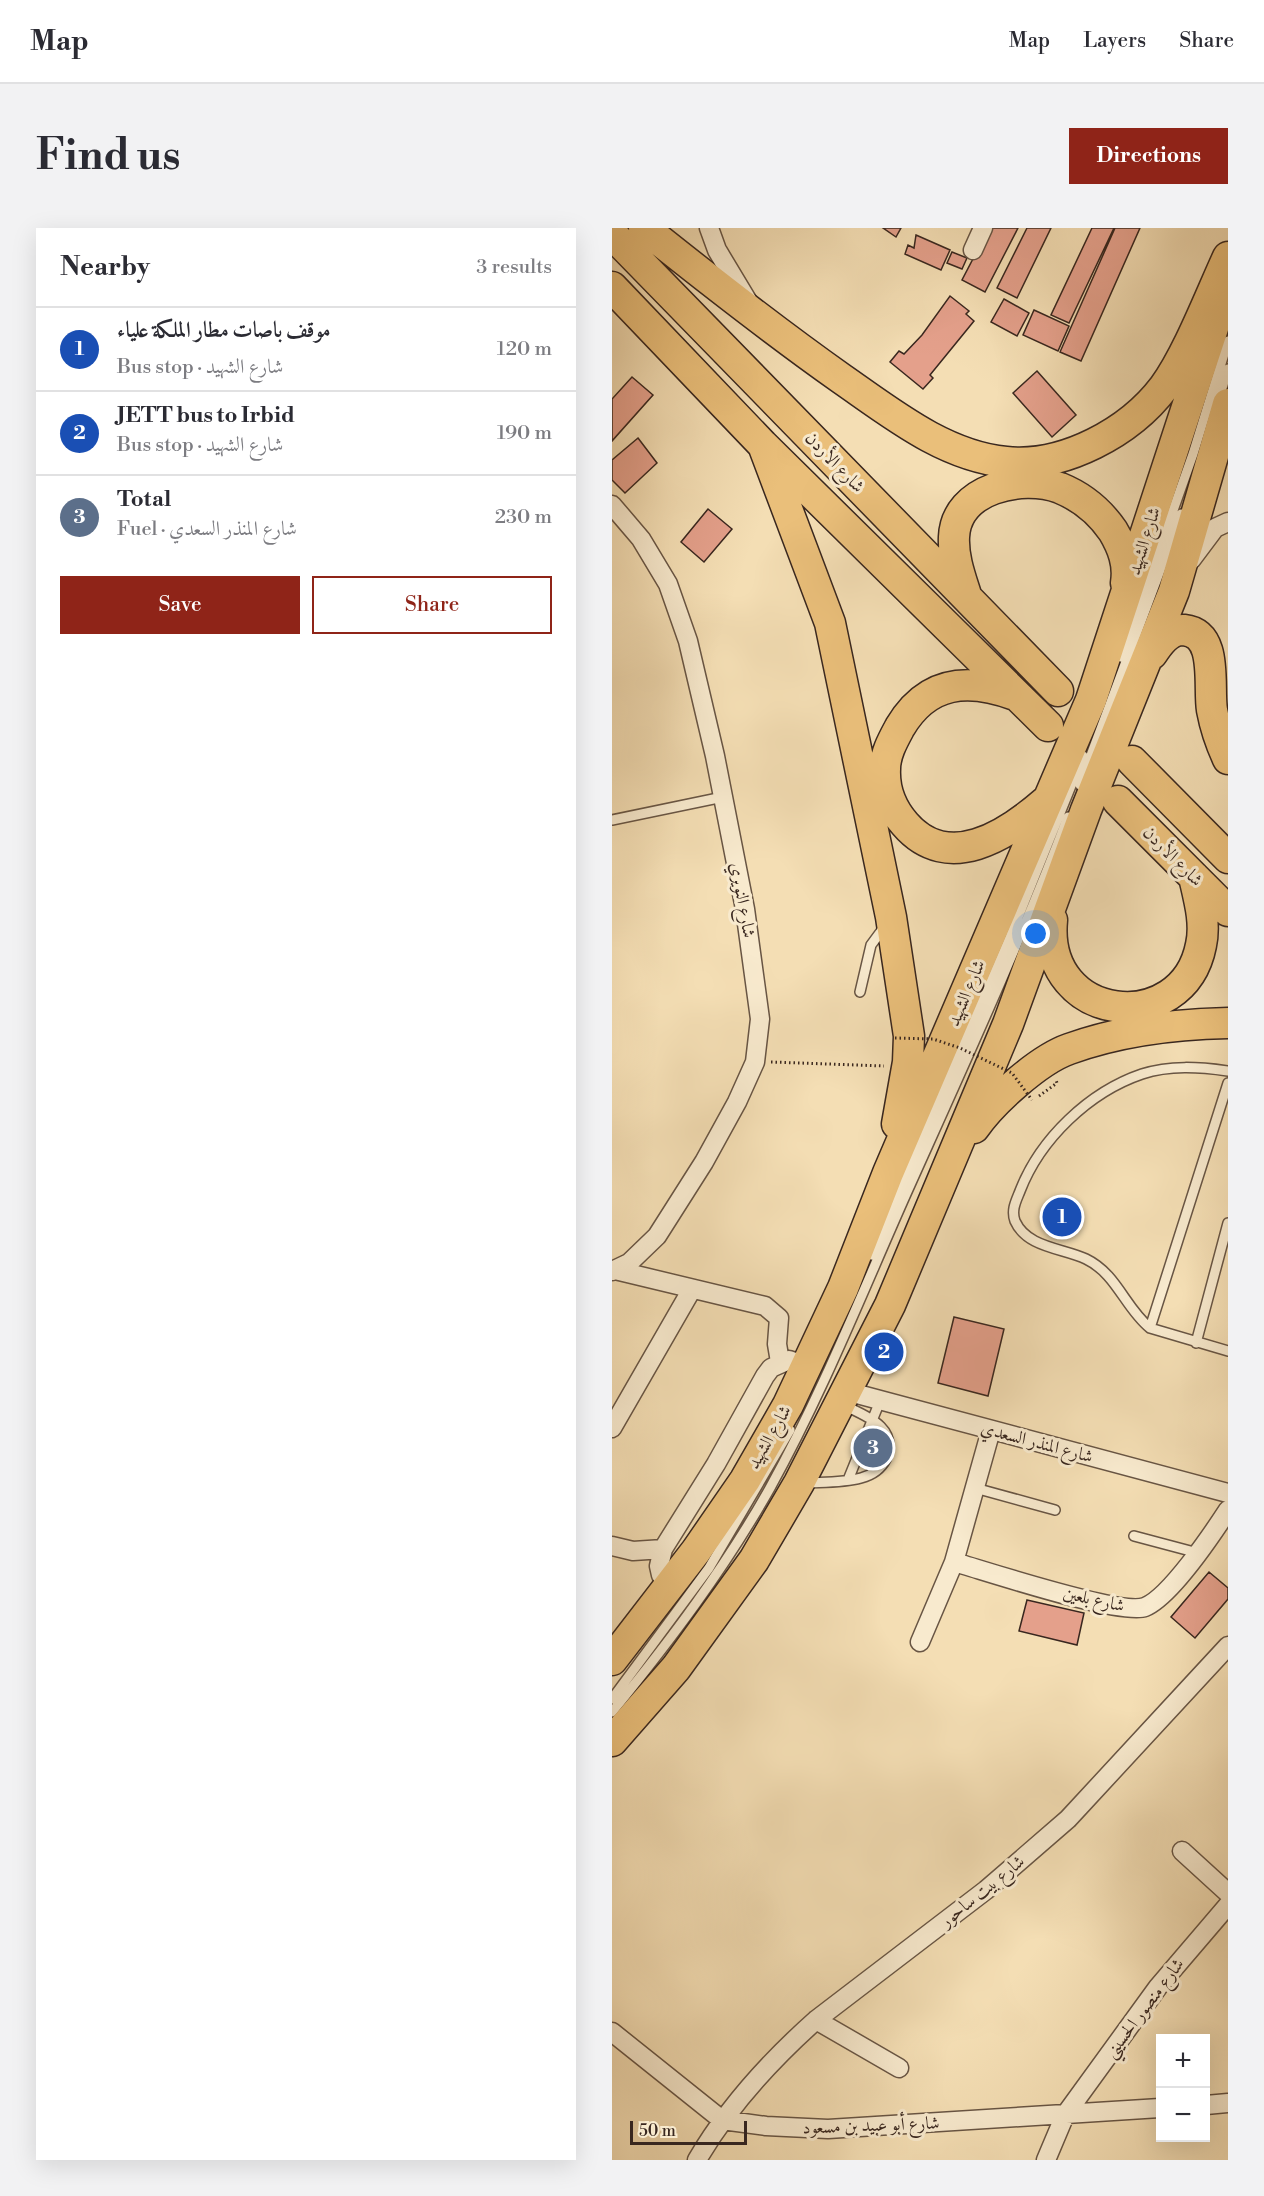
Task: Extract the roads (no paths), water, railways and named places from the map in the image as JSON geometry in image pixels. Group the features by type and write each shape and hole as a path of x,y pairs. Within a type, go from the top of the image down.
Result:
{"highway":[{"path":"644,228 761,322 894,415 936,440 982,457 1006,462 1029,462 1056,457 1081,448 1109,435 1149,404 1174,371 1228,257"},
{"name":"شارع الأردن","path":"612,234 1058,691"},
{"name":"شارع الشهيد","path":"612,1660 670,1585 745,1480 793,1364 862,1243 888,1173 1091,700 1228,282"},
{"name":"شارع الأردن","path":"612,287 763,445 1048,726"},
{"path":"612,1741 655,1694 710,1624 754,1560 799,1483 890,1305 1008,1024 1065,870 1147,662 1174,591 1225,430"},
{"path":"763,445 830,623 891,917 909,1050 888,1173"},
{"path":"968,601 955,554 954,535 958,519 968,505 986,492 1020,483 1057,487 1074,494 1092,507 1109,526 1121,544 1126,561 1127,575 1122,608"},
{"path":"1147,662 1168,635 1180,630 1189,631 1203,640 1209,655 1212,712 1228,759"},
{"path":"1019,697 973,684 948,688 925,699 906,717 888,752 885,772 889,796 897,815 918,836 938,845 958,848 1006,833 1050,798"},
{"path":"1132,761 1228,858"},
{"name":"شارع الأردن","path":"1118,801 1228,911"},
{"path":"1065,870 1053,907 1050,932 1051,948 1057,966 1083,995 1101,1004 1120,1008 1155,1002 1168,995 1183,982 1195,966 1203,934 1194,877"},
{"path":"941,1182 980,1119 999,1099 1035,1070 1066,1050 1164,1027 1228,1023"}],"street":[{"path":"709,228 717,250 761,322"},
{"path":"973,250 983,228"},
{"name":"شارع النويري","path":"612,505 641,539 668,584 688,641 723,797 758,988 760,1019 754,1062 737,1102 678,1206 642,1252 614,1271"},
{"path":"1174,591 1202,542 1215,528 1228,522"},
{"path":"614,1271 756,1304 772,1311 779,1318 777,1344 793,1364 771,1368 765,1376 716,1464 663,1549 658,1566 661,1575 670,1585"},
{"path":"612,1428 692,1289"},
{"name":"شارع المنذر السعدي","path":"843,1397 880,1401 1228,1493"},
{"path":"920,1642 954,1562 991,1430"},
{"name":"شارع بلعين","path":"954,1562 1108,1605 1129,1609 1145,1606 1154,1601 1198,1554 1228,1509"},
{"path":"612,1546 633,1551 663,1549"},
{"name":"شارع بيت ساحور","path":"697,2160 722,2120 770,2064 816,2020 987,1890 1068,1819 1228,1646"},
{"path":"1182,1851 1228,1893"},
{"name":"شارع منصور الحسيني","path":"1046,2160 1065,2115 1158,1987 1228,1905"},
{"path":"816,2020 899,2068"},
{"path":"612,2032 722,2120"},
{"path":"1210,2105 1228,2103"},
{"name":"شارع أبو عبيد بن مسعود","path":"722,2120 766,2126 828,2129 1156,2108"}],"lane":[{"path":"612,1699 681,1608 736,1526 784,1442 827,1357 992,980 1061,813 1152,572 1193,454 1228,341"},
{"path":"612,1712 680,1625 741,1536 769,1489 828,1374 1048,869 1156,584 1228,369"},
{"path":"612,820 723,797"},
{"path":"860,992 871,945 891,917"},
{"path":"1228,1071 1172,1068 1143,1074 1116,1086 1064,1124 1043,1149 1025,1177 1013,1208 1014,1219 1027,1237 1086,1259 1101,1269 1119,1287 1140,1320 1150,1328 1228,1351"},
{"path":"1150,1328 1228,1083"},
{"path":"1196,1342 1228,1223"},
{"path":"799,1483 848,1480 874,1473 884,1463 889,1451 889,1437 873,1419 843,1397"},
{"path":"848,1480 880,1401"},
{"path":"975,1488 1055,1510"},
{"path":"1134,1536 1198,1554"}],"place":[{"name":"موقف باصات مطار الملكة علياء","path":"1062,1217"},
{"name":"JETT bus to Irbid","path":"884,1352"},
{"name":"Total","path":"873,1448"}]}
